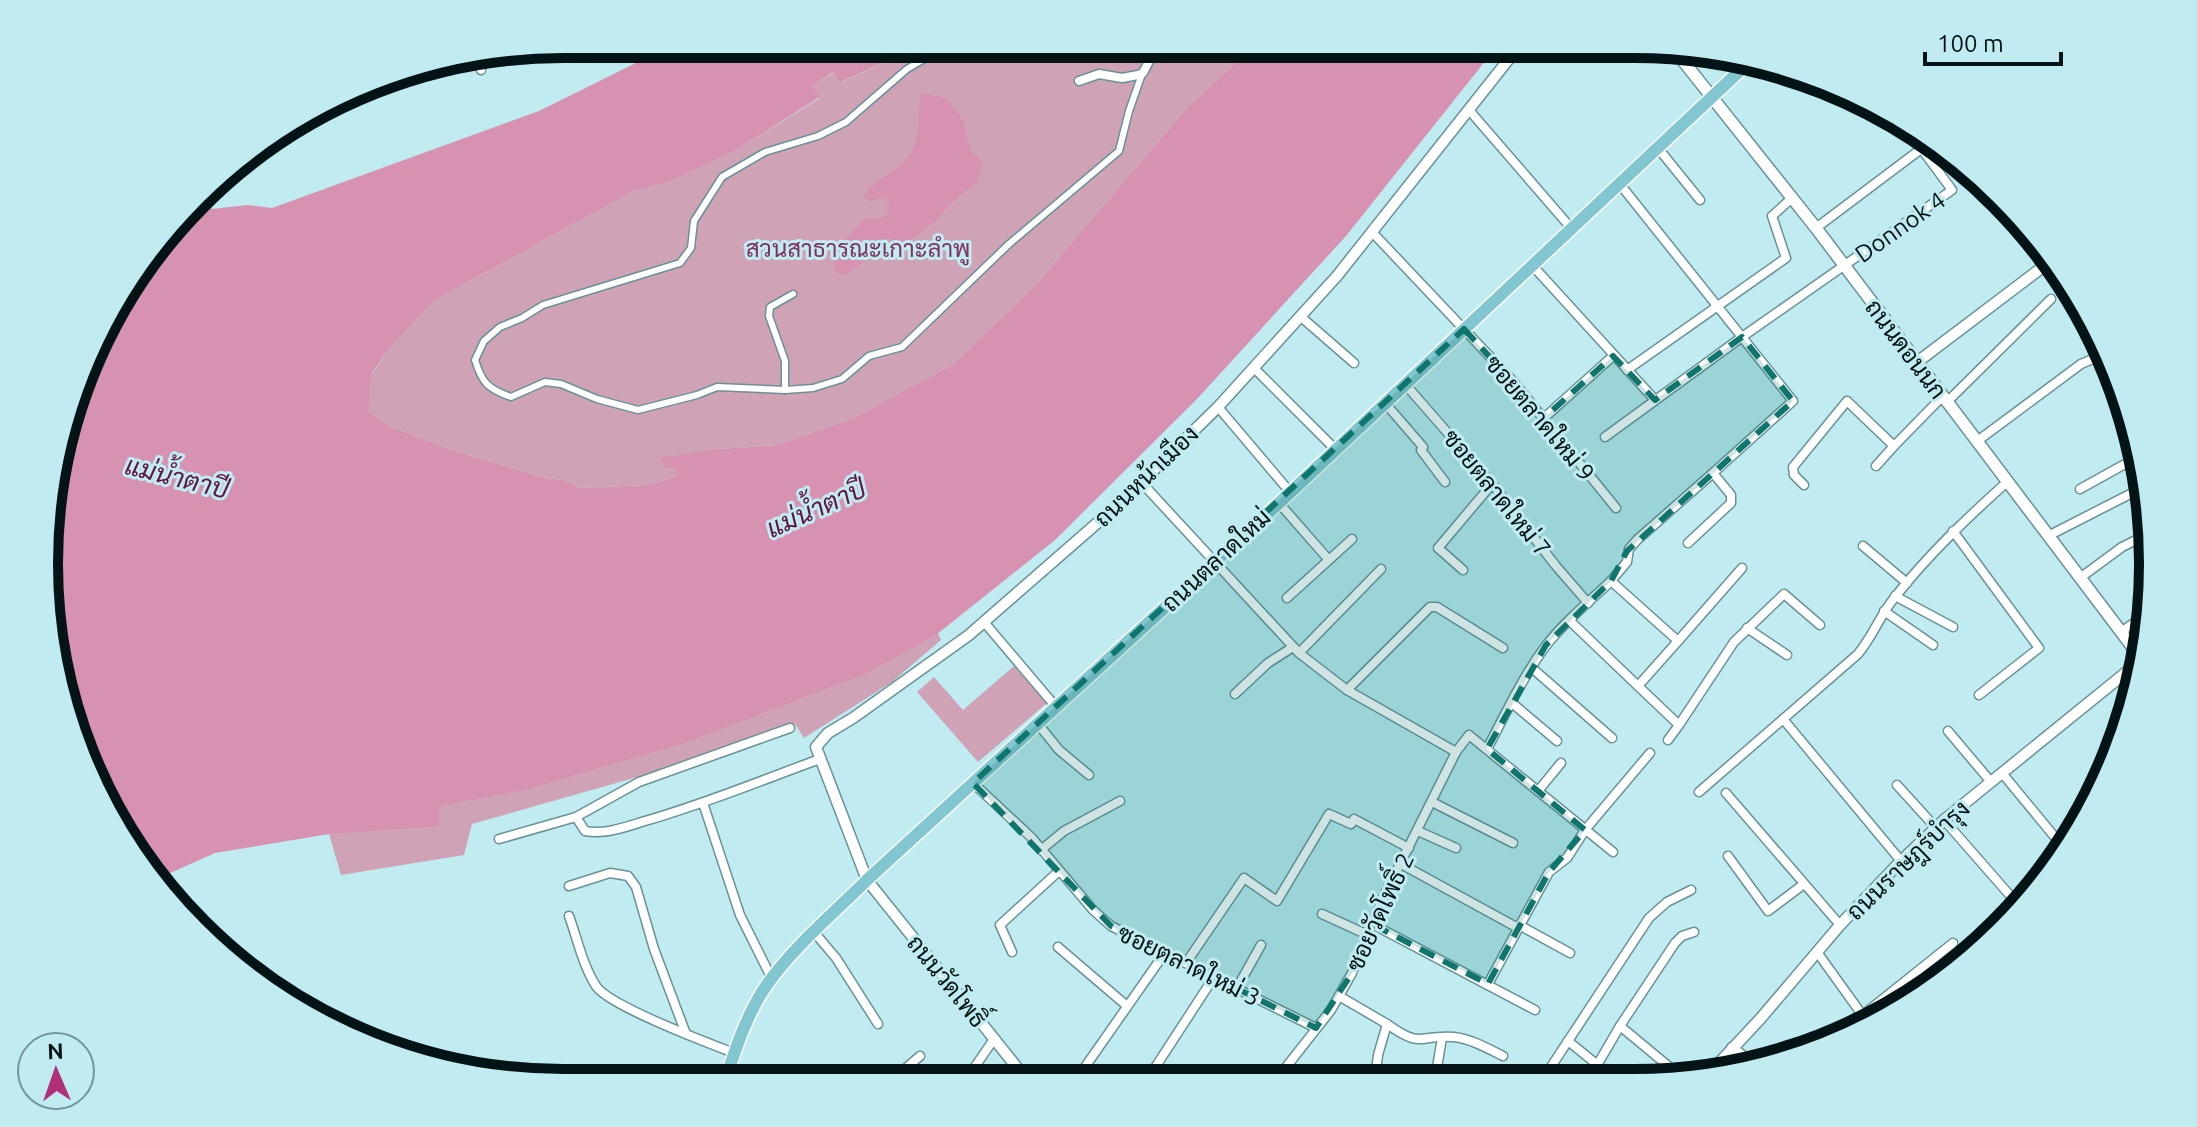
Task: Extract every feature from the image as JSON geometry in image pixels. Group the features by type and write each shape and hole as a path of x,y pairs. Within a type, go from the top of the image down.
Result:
{"main road":[{"name":"ถนนดอนนก","path":"1683,60 1816,228 2132,646"},
{"name":"ถนนตลาดใหม่","path":"729,1069 758,998 771,977 814,932 1279,503 1741,70"}],"street":[{"path":"926,58 907,69 846,122 818,136 765,152 722,177 694,221 691,248 680,263 543,305 500,327 484,341 475,360 480,379 495,391 511,397 545,382 561,384 597,399 638,410 717,387 785,390 813,388 842,379 869,356 902,347 1009,244 1119,151 1129,111 1149,58"},
{"name":"ถนนหน้าเมือง","path":"820,759 816,747 828,733 984,622 1141,482 1218,407 1372,232 1510,58"},
{"path":"479,65 481,70"},
{"path":"1079,81 1099,74 1122,78 1143,73"},
{"path":"1469,110 1571,228"},
{"path":"1658,148 1700,200"},
{"name":"Donnok 4","path":"1816,228 1921,148"},
{"name":"Donnok 4","path":"1844,267 1952,190 1926,151"},
{"path":"1613,852 1487,749 1546,645 1611,581 1627,562 1629,549 1793,401 1619,183"},
{"path":"1627,370 1786,258 1772,216 1792,198"},
{"name":"ซอยตลาดใหม่ 9","path":"1372,232 1545,417 1589,478 1616,508"},
{"path":"1532,265 1655,400"},
{"path":"1605,437 1844,267"},
{"path":"1916,363 2043,267"},
{"path":"785,390 785,361 769,316 770,307 793,294"},
{"path":"1876,466 2051,299"},
{"path":"1300,316 1354,363"},
{"path":"1545,417 1613,356"},
{"path":"1976,442 2081,364 2095,358"},
{"path":"1254,368 1335,449"},
{"name":"ซอยตลาดใหม่ 7","path":"1405,384 1492,484 1588,603"},
{"path":"1804,485 1794,475 1793,467 1847,401 1894,446"},
{"path":"1385,403 1423,447 1421,450 1445,482"},
{"path":"1218,407 1290,492"},
{"path":"2080,489 2128,462"},
{"path":"1688,543 1731,503 1731,495 1713,473"},
{"path":"1141,482 1296,650 1347,690 1456,752"},
{"path":"1699,792 1858,654 1875,632 1895,596 1953,531 2007,482"},
{"path":"1463,570 1438,548 1492,484"},
{"path":"2048,536 2134,492"},
{"path":"1279,503 1328,559"},
{"path":"1953,531 2039,648 1979,695"},
{"path":"1287,598 1352,539"},
{"path":"2080,578 2138,539"},
{"path":"1863,546 1907,583"},
{"path":"1638,686 1742,568"},
{"path":"1235,694 1268,663 1296,650 1381,569"},
{"path":"1611,581 1678,641"},
{"path":"1668,740 1734,642 1784,594 1820,625"},
{"path":"1895,596 1953,627"},
{"path":"1347,690 1430,607 1437,607 1503,648"},
{"path":"1884,611 1933,645"},
{"path":"1570,621 1679,725"},
{"path":"984,622 1056,707"},
{"path":"2121,632 2136,622"},
{"path":"1747,628 1787,655"},
{"path":"1532,668 1612,738"},
{"name":"ถนนราษฎร์บำรุง","path":"1720,1061 1901,861 1940,824 2127,672"},
{"path":"1512,703 1557,741"},
{"path":"1783,719 1901,861"},
{"path":"1038,724 1059,750 1089,775"},
{"path":"499,839 576,817 639,782 790,728"},
{"path":"1948,731 1991,782"},
{"name":"ซอยวัดโพธิ์ 2","path":"1284,1069 1339,996 1352,973 1372,924 1456,752 1469,735 1487,749"},
{"path":"1488,984 1549,872 1567,858 1585,830 1650,753"},
{"path":"576,817 585,831 597,834 703,803 820,759 867,880"},
{"path":"1538,791 1561,763"},
{"path":"2002,773 2057,839"},
{"name":"ซอยตลาดใหม่ 3","path":"973,783 1041,850 1111,926 1316,1028"},
{"path":"1897,785 1940,824 2012,899"},
{"path":"1726,793 1840,925"},
{"path":"1041,850 1064,831 1120,801"},
{"path":"1432,802 1513,843"},
{"path":"703,803 740,915 771,977"},
{"path":"1186,963 1244,878 1277,901 1329,814 1351,824 1354,819 1409,848"},
{"path":"1418,831 1456,848"},
{"path":"1728,856 1768,911 1804,884"},
{"path":"1401,864 1570,953"},
{"path":"1012,952 1000,925 1059,871"},
{"path":"569,886 610,873 628,876 636,887 654,949 686,1034"},
{"name":"ถนนวัดโพธิ์","path":"867,880 1018,1069"},
{"path":"1550,1069 1649,918 1667,902 1691,890"},
{"path":"1322,914 1368,935"},
{"path":"569,916 596,986 608,997 734,1053"},
{"path":"1372,924 1535,1010"},
{"path":"814,932 845,971 878,1024"},
{"path":"1594,1069 1675,943 1682,936 1694,932"},
{"path":"1886,1001 1953,943"},
{"path":"1237,988 1261,945"},
{"path":"1058,947 1127,1006"},
{"path":"1817,952 1862,1014"},
{"path":"1085,1067 1164,954"},
{"path":"1154,1069 1214,977"},
{"path":"1339,996 1409,1040 1463,1039 1503,1056"},
{"path":"1376,1068 1387,1024"},
{"path":"1620,1026 1670,1068"},
{"path":"1437,1069 1442,1038"},
{"path":"973,1069 994,1039"},
{"path":"1568,1041 1603,1069"},
{"path":"1732,1048 1743,1057"},
{"path":"905,1069 920,1056"}],"highlighted area":[{"path":"1464,329 1545,417 1613,356 1655,400 1742,337 1793,401 1627,551 1611,581 1546,645 1487,749 1585,830 1549,872 1488,984 1372,924 1352,973 1316,1028 1111,926 973,783"}],"green space":[{"name":"สวนสาธารณะเกาะลำพู","path":"894,58 1241,58 1184,111 1034,287 952,365 851,419 777,445 719,449 674,468 679,476 648,485 579,488 564,480 545,478 449,449 389,426 367,412 372,374 393,344 435,300 634,191 671,181 733,152 820,98 813,86 834,72 842,82"},
{"path":"935,627 941,640 892,682 804,738 795,724 662,770 472,824 464,855 341,875 329,834 433,820 432,800"},
{"path":"1014,666 1047,703 978,762 917,692 934,677 963,710"}],"water":[{"name":"แม่น้ำตาปี","path":"646,58 893,58 841,82 833,72 813,86 820,97 733,152 671,181 634,191 435,300 393,344 372,373 368,412 389,426 449,449 545,478 564,480 579,488 648,485 678,476 674,468 664,467 660,458 719,449 777,445 851,419 952,365 1034,287 1184,111 1241,58 1488,58 1346,236 1196,400 1055,540 936,635 860,676 684,743 524,790 439,806 439,826 329,834 215,853 165,875 126,816 96,757 75,694 62,629 58,564 62,498 75,433 96,370 110,340 162,256 206,206 213,209 247,205 272,208 539,111"},
{"path":"922,93 945,98 961,119 971,149 983,161 977,182 951,203 937,220 902,246 896,246 894,240 880,240 866,258 846,275 835,272 835,256 848,236 866,218 878,219 887,215 889,206 884,197 871,201 863,199 873,186 909,156 916,140"}]}
